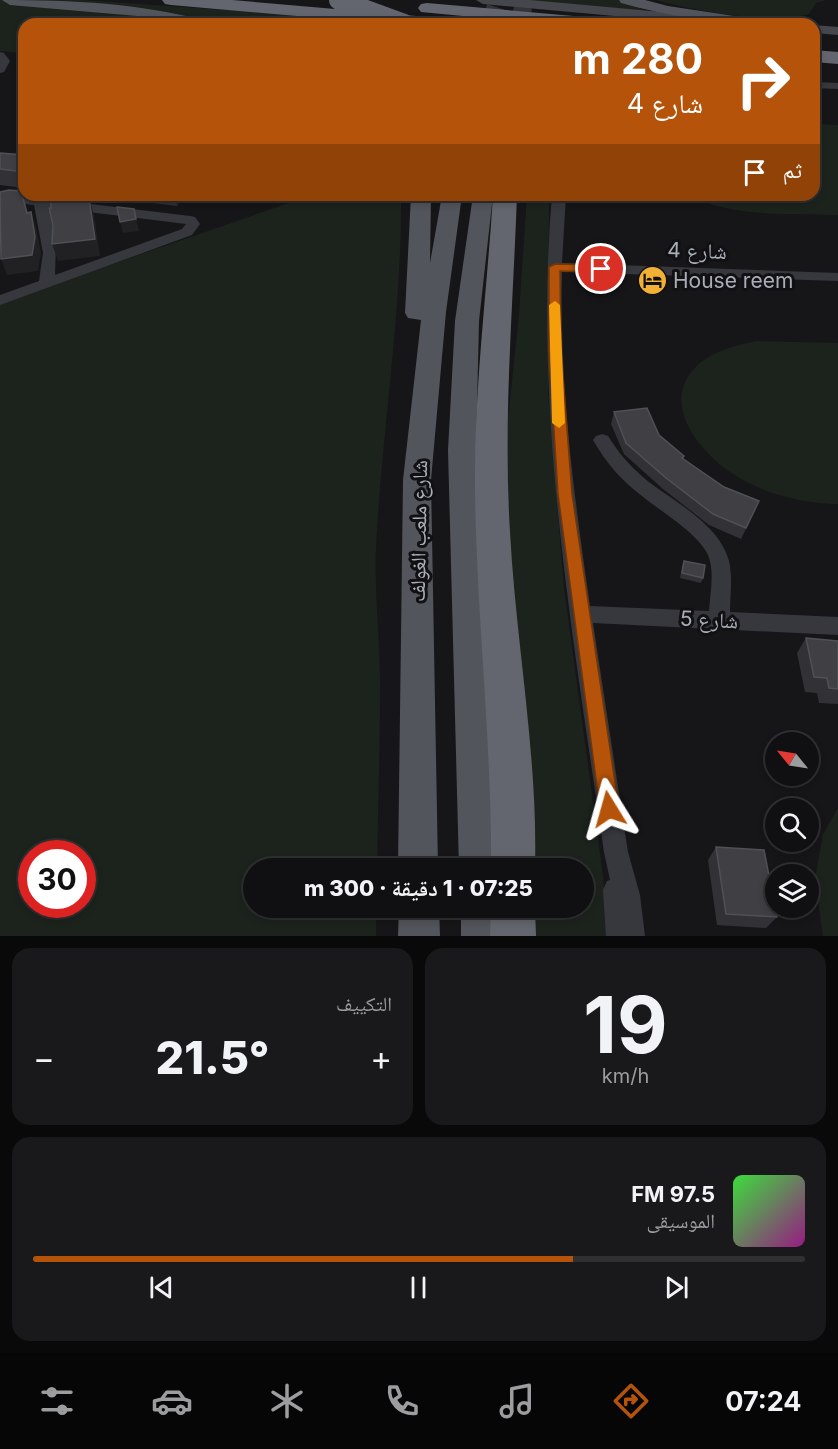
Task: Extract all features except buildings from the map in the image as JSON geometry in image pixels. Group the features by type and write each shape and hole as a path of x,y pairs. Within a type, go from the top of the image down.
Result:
{"highway":[{"path":"171,0 381,18"},
{"path":"338,0 388,18"},
{"path":"338,0 540,18"},
{"path":"820,44 837,53"},
{"path":"820,57 837,53"},
{"path":"490,453 499,437 509,354 520,201"},
{"path":"504,206 491,390 490,453 494,571 508,756 513,858"},
{"path":"513,918 513,936"}],"main road":[{"path":"10,0 148,12 174,18"},
{"path":"627,0 667,11 713,18"},
{"path":"417,480 414,365 421,201"},
{"name":"شارع ملعب الغولف","path":"418,858 417,480 434,312 451,201"},
{"name":"شارع ملعب الغولف","path":"479,858 462,450 467,321 482,201"},
{"path":"419,918 419,936"},
{"path":"481,918 482,936"}],"street":[{"path":"483,0 685,18"},
{"path":"820,30 838,31"},
{"path":"0,55 5,61 0,70"},
{"path":"820,85 838,86"},
{"path":"0,196 18,199"},
{"path":"0,300 188,232 193,224 190,220 33,201"},
{"path":"559,201 555,267 555,351 565,494 616,852 627,895 632,936"},
{"path":"40,202 49,236 50,272 45,284"},
{"path":"157,216 160,242"},
{"name":"شارع 4","path":"555,267 838,277"},
{"path":"602,440 607,450 632,476 700,532 716,552 720,568 719,620"},
{"name":"شارع 5","path":"581,614 838,626"},
{"path":"616,852 618,936"}],"shaded area":[{"path":"0,0 81,0 344,18 18,18 18,52 0,51"},
{"path":"532,0 618,0 647,11 532,1"},
{"path":"656,0 826,0 816,3 809,14 774,18 712,12"},
{"path":"820,124 838,125 838,215 762,213 724,208 703,201 820,201"},
{"path":"295,201 401,201 395,327 376,547 380,683 377,858 243,858 243,918 376,918 376,936 0,936 0,303"},
{"path":"527,201 549,201 548,392 564,588 603,876 608,936 529,936 528,918 594,918 594,858 526,858 503,466 519,315"},
{"path":"756,341 838,343 838,504 811,502 784,496 745,481 709,454 689,428 683,413 681,398 685,383 694,369 715,354 731,347"},
{"path":"838,808 838,936 823,936 819,908 818,864 823,834"}],"tunnel":[{"path":"492,18 498,0"},
{"path":"520,18 525,0"}],"slow traffic":[{"path":"555,305 559,423"}],"place":[{"name":"House reem","path":"652,281"}],"route":[{"path":"601,269 555,267 555,351 565,494 609,809"}]}
